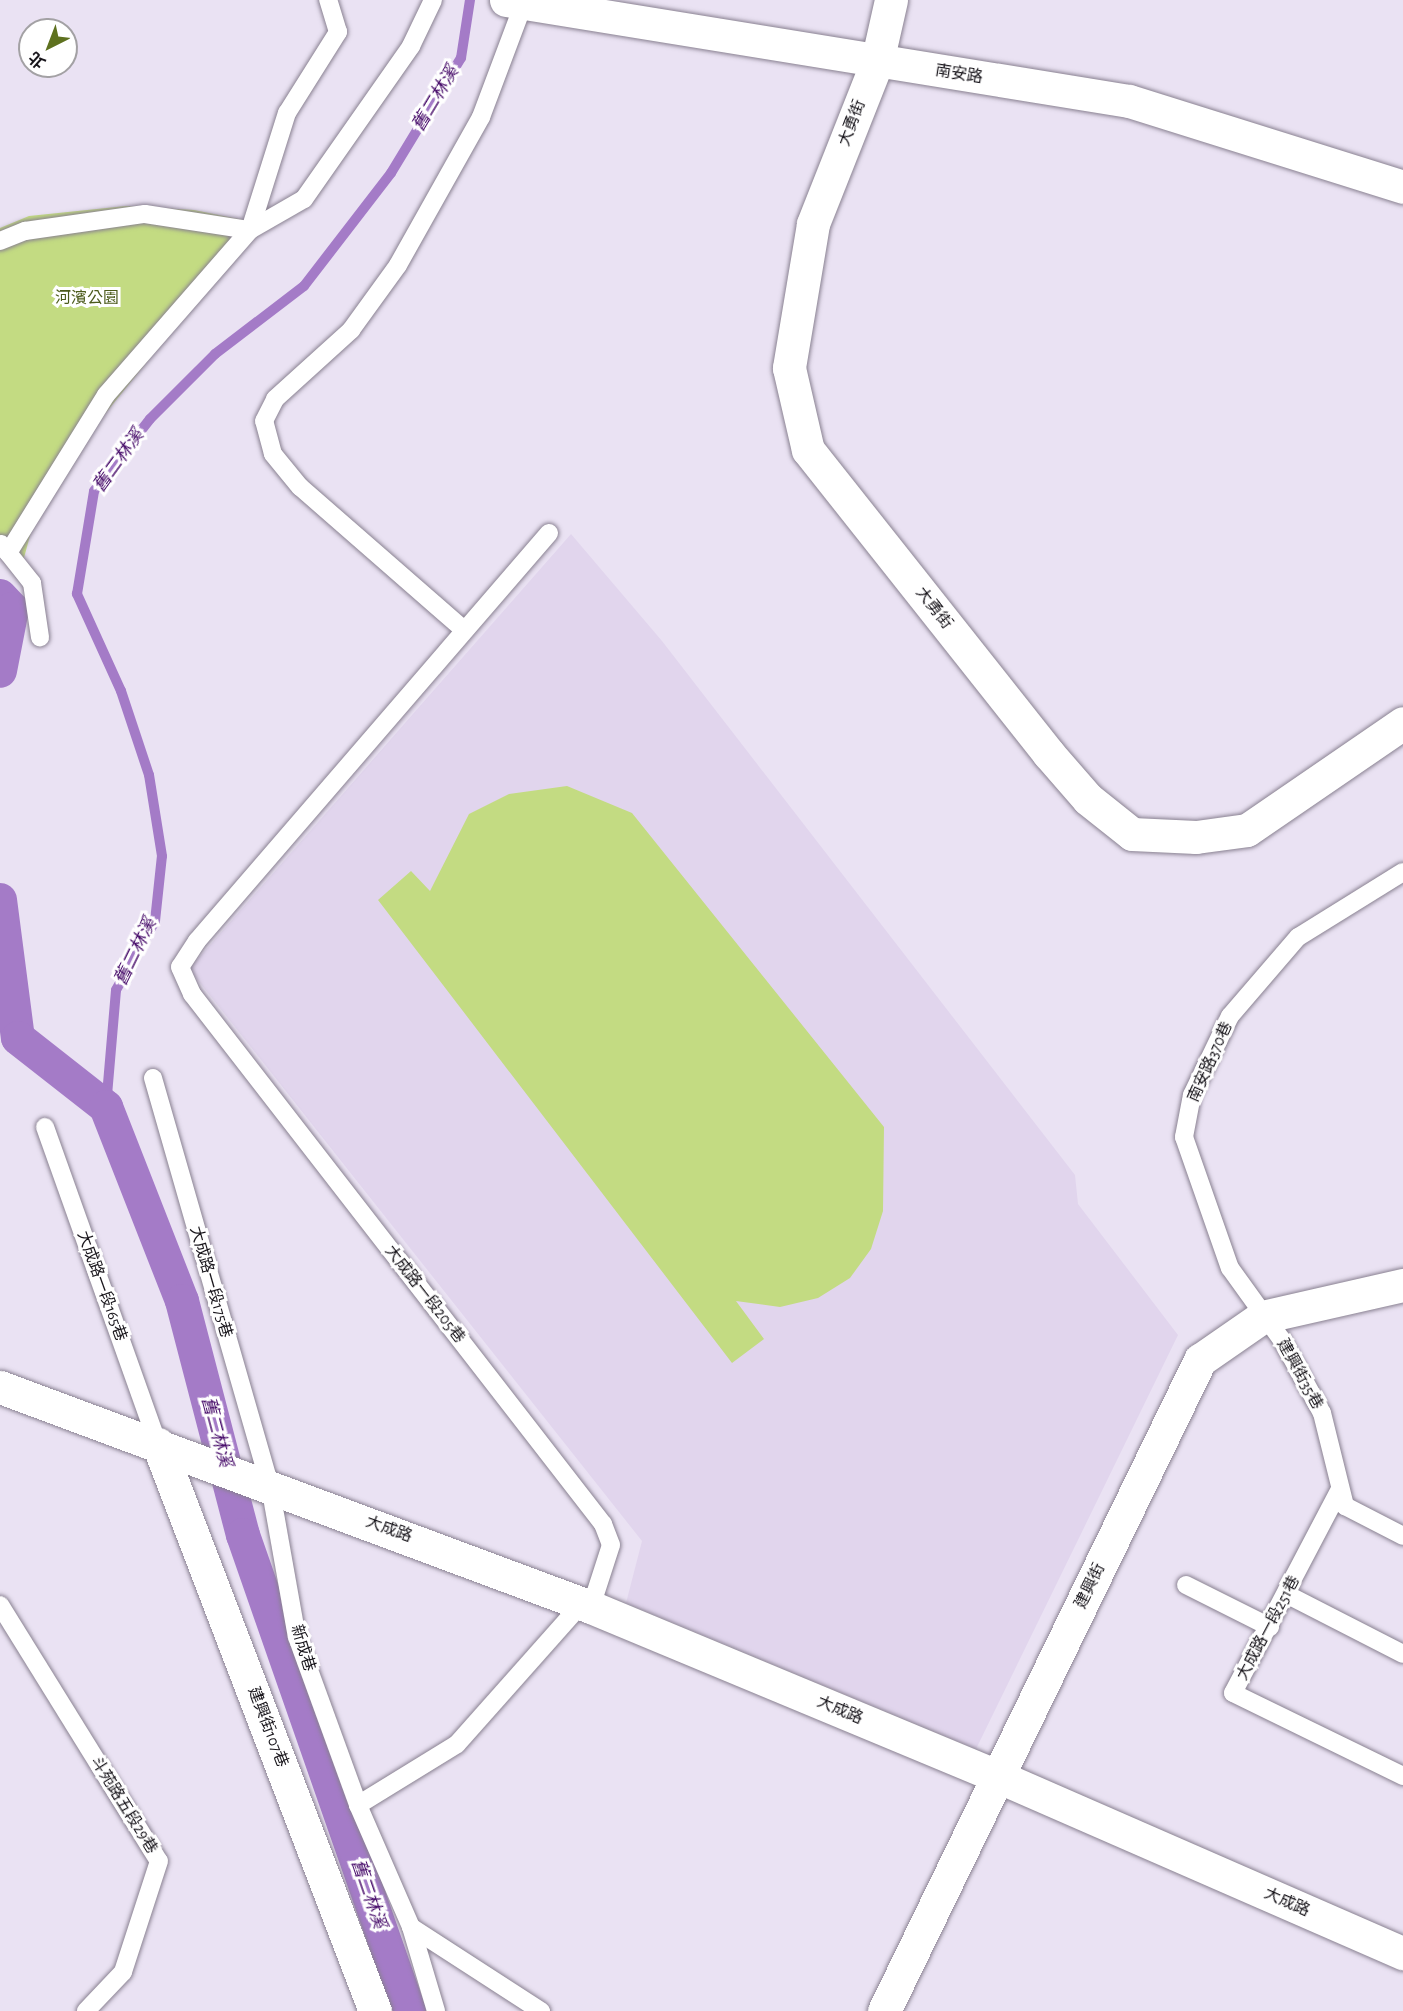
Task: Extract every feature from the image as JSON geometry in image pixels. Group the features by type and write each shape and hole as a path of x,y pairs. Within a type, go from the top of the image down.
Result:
{"street":[{"name":"大勇街","path":"891,0 877,62 813,224 789,368 808,450 1041,744 1088,799 1132,834 1196,837 1247,830 1403,723"},
{"name":"南安路","path":"516,1 877,62 1130,100 1403,187"},
{"name":"建興街","path":"884,2011 1200,1360 1262,1317 1403,1285"},
{"path":"0,1387 158,1444"},
{"name":"大成路","path":"158,1444 586,1605 997,1776 1403,1953"},
{"name":"建興街107巷","path":"158,1444 375,2011"}],"lane":[{"path":"250,230 287,113 338,32 328,0"},
{"path":"40,637 32,583 4,548 106,395 250,230 304,199 411,46 433,0"},
{"path":"516,1 481,117 398,266 351,330 275,399 264,421 273,454 300,487 463,629 549,533"},
{"path":"0,242 25,231 145,214 250,230"},
{"name":"大成路一段205巷","path":"463,629 197,941 180,967 192,994 603,1524 611,1545 586,1605"},
{"name":"南安路370巷","path":"1262,1317 1230,1268 1184,1137 1192,1095 1230,1016 1298,937 1403,872"},
{"name":"大成路一段175巷","path":"153,1078 270,1486"},
{"name":"大成路一段165巷","path":"45,1127 158,1444"},
{"name":"建興街35巷","path":"1262,1317 1282,1340 1322,1413 1342,1499"},
{"name":"新成巷","path":"270,1486 297,1637 358,1805 411,1928 436,2011"},
{"path":"1342,1499 1403,1536"},
{"name":"大成路一段251巷","path":"1342,1499 1286,1594 1233,1692 1403,1776"},
{"path":"1186,1586 1269,1627"},
{"path":"1286,1594 1403,1654"},
{"name":"斗苑路五段29巷","path":"0,1605 159,1860 123,1972 86,2011"},
{"path":"358,1805 457,1744 586,1605"},
{"path":"411,1928 541,2011"}],"shaded area":[{"path":"571,534 662,641 1075,1175 1078,1204 1178,1335 976,1749 626,1603 642,1541 189,969"}],"green space":[{"name":"河濱公園","path":"126,206 194,210 259,223 42,492 22,565 0,541 0,228 29,216"},
{"path":"567,786 632,813 884,1127 883,1211 871,1249 850,1278 818,1298 780,1307 736,1301 764,1339 732,1363 378,900 411,871 430,891 469,814 509,794"}],"waterway":[{"name":"舊二林溪","path":"106,1107 116,990 155,921 162,856 149,775 121,691 77,594 94,491 150,419 215,354 304,286 391,173 461,58 470,0"},
{"path":"0,596 12,609 0,671"},
{"name":"舊二林溪","path":"0,900 18,1038 106,1107 182,1301 243,1535 409,2011"}]}
